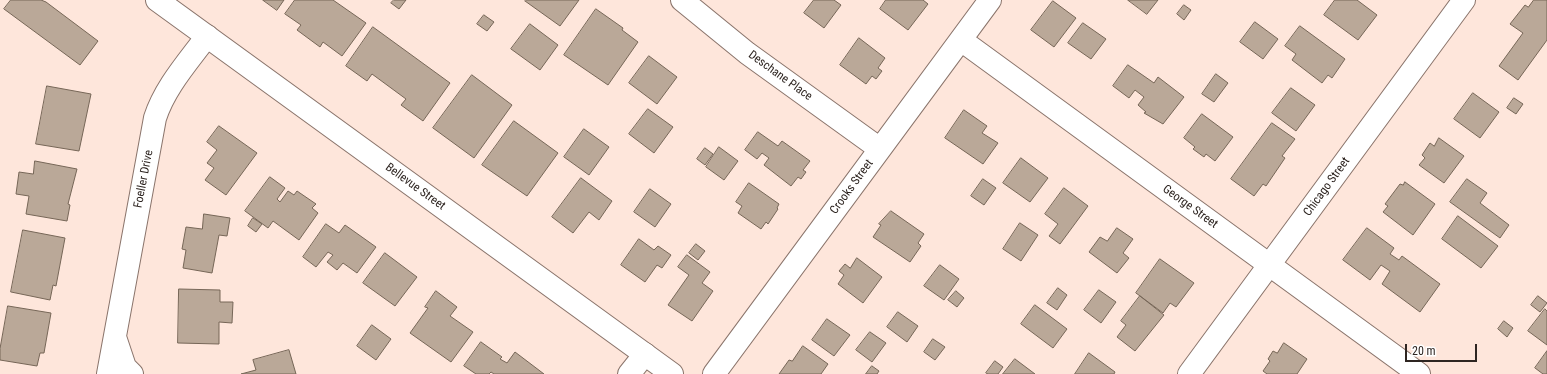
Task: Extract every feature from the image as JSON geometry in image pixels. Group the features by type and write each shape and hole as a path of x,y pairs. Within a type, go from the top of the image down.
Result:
{"street":[{"name":"Bellevue Street","path":"157,0 672,374"},
{"name":"Deschane Place","path":"682,0 747,53 880,149"},
{"name":"Crooks Street","path":"714,374 990,0"},
{"name":"Chicago Street","path":"1189,374 1464,0"},
{"name":"Foeller Drive","path":"108,374 155,118 159,105 168,89 206,36"},
{"name":"George Street","path":"961,40 1420,374"},
{"name":"Foeller Drive","path":"115,336 125,367 132,374"},
{"path":"630,374 645,354"}],"building":[{"path":"11,0 41,0 46,2 98,41 80,65 4,9"},
{"path":"263,0 284,0 277,10"},
{"path":"295,0 333,0 366,23 342,56 323,42 320,47 297,30 301,25 285,14"},
{"path":"394,0 406,0 399,9 391,3"},
{"path":"579,0 560,26 525,1"},
{"path":"814,0 834,0 841,5 824,28 804,13"},
{"path":"886,0 923,0 928,4 908,30 880,9"},
{"path":"1128,0 1158,0 1147,14"},
{"path":"1335,0 1357,0 1377,15 1358,40 1324,15"},
{"path":"1534,0 1547,0 1547,40 1518,80 1499,66 1523,33 1510,24 1525,5 1528,7"},
{"path":"1053,1 1076,18 1054,47 1031,30"},
{"path":"1184,5 1191,10 1184,20 1177,14"},
{"path":"596,9 623,28 622,30 638,42 608,85 564,55"},
{"path":"484,15 494,22 487,31 477,24"},
{"path":"1255,22 1278,39 1263,59 1240,42"},
{"path":"1083,23 1106,39 1091,59 1068,43"},
{"path":"530,24 558,45 540,70 511,49"},
{"path":"1300,26 1345,59 1332,78 1328,75 1322,83 1292,60 1296,54 1285,46"},
{"path":"373,27 450,83 423,121 401,105 406,99 372,74 367,81 346,66"},
{"path":"859,38 885,58 878,68 882,71 876,79 872,76 866,84 840,65"},
{"path":"649,56 677,77 657,104 629,83"},
{"path":"1128,65 1154,83 1158,77 1184,97 1163,124 1144,113 1146,112 1138,105 1144,97 1135,90 1129,98 1113,86"},
{"path":"1216,74 1228,83 1214,102 1202,94"},
{"path":"472,75 512,105 474,158 433,128"},
{"path":"47,86 91,94 79,151 36,144"},
{"path":"1291,88 1315,105 1296,131 1272,113"},
{"path":"1473,93 1499,112 1480,138 1454,119"},
{"path":"1514,98 1523,104 1516,114 1507,108"},
{"path":"648,109 673,127 654,153 629,134"},
{"path":"964,110 987,126 982,133 998,143 983,164 945,138"},
{"path":"1202,114 1233,137 1215,161 1206,154 1204,157 1193,149 1195,147 1184,138"},
{"path":"514,121 558,153 527,196 482,165"},
{"path":"1272,123 1295,139 1282,156 1285,158 1266,186 1263,184 1254,196 1231,179"},
{"path":"219,126 257,153 226,195 205,180 214,168 207,163 217,150 207,142"},
{"path":"584,129 609,147 589,175 564,157"},
{"path":"758,132 778,146 782,141 810,161 803,170 806,172 801,179 798,177 791,186 764,165 769,158 762,153 757,159 745,150"},
{"path":"1439,138 1464,156 1444,183 1419,165 1425,158 1422,155 1430,143 1434,146"},
{"path":"719,147 738,161 724,180 706,167"},
{"path":"705,148 713,154 705,165 697,159"},
{"path":"1021,158 1048,178 1030,202 1003,183"},
{"path":"35,161 77,169 68,204 70,205 67,221 26,214 29,196 16,194 19,172 33,174"},
{"path":"270,177 285,188 277,199 280,202 288,191 294,195 297,191 316,204 312,208 318,213 299,240 273,221 268,228 245,211"},
{"path":"581,178 612,201 599,220 589,212 573,233 552,217"},
{"path":"983,179 996,188 984,205 971,196"},
{"path":"1467,179 1487,193 1480,203 1509,225 1500,238 1450,202"},
{"path":"1405,182 1435,204 1413,235 1383,212 1388,206 1385,204 1400,184 1403,185"},
{"path":"749,183 779,204 778,209 768,224 766,222 761,229 738,213 742,206 736,202"},
{"path":"1064,188 1088,206 1060,244 1049,236 1058,224 1045,214"},
{"path":"650,189 671,204 655,227 634,212"},
{"path":"891,211 924,234 918,243 921,246 910,262 873,237 881,225 879,224"},
{"path":"204,214 230,218 227,236 219,235 212,273 183,268 186,250 182,249 186,227 202,229"},
{"path":"1458,216 1498,246 1481,268 1442,239"},
{"path":"253,218 262,224 256,232 248,226"},
{"path":"1020,223 1038,235 1021,261 1003,249"},
{"path":"326,224 339,233 345,225 376,247 357,273 343,263 337,270 327,262 333,255 328,252 316,267 303,257"},
{"path":"1117,228 1133,239 1123,253 1129,258 1117,273 1089,252 1100,237 1107,241"},
{"path":"1367,228 1394,248 1390,254 1399,260 1402,256 1440,284 1420,312 1382,284 1390,271 1381,265 1370,280 1343,260"},
{"path":"23,230 65,238 56,286 53,285 50,300 11,292"},
{"path":"639,239 654,250 658,246 671,255 662,268 657,265 645,282 621,265"},
{"path":"696,244 705,251 698,260 689,253"},
{"path":"385,253 417,277 395,306 363,283"},
{"path":"687,255 710,272 702,283 713,291 692,321 668,305 689,275 678,267"},
{"path":"857,258 882,277 863,303 838,284 844,275 839,271 845,264 850,268"},
{"path":"1160,259 1194,283 1176,307 1170,303 1163,313 1136,293"},
{"path":"940,265 959,279 944,300 924,286"},
{"path":"1058,288 1067,295 1057,310 1047,303"},
{"path":"179,289 220,290 220,302 233,302 232,323 219,322 219,344 178,343"},
{"path":"1099,290 1116,302 1101,323 1084,310"},
{"path":"436,291 457,307 450,316 473,332 451,362 410,333 428,308 425,307"},
{"path":"956,291 964,298 957,307 948,300"},
{"path":"1140,296 1164,315 1135,351 1117,337 1126,325 1121,321"},
{"path":"1538,296 1547,303 1540,312 1531,305"},
{"path":"1035,305 1067,329 1053,348 1021,324"},
{"path":"8,306 51,313 44,353 40,353 37,366 0,360 0,349"},
{"path":"1545,309 1547,311 1547,345 1528,331"},
{"path":"898,312 918,326 907,342 887,327"},
{"path":"827,319 850,335 834,356 812,340"},
{"path":"1504,321 1513,328 1507,337 1498,329"},
{"path":"372,325 391,339 376,360 357,346"},
{"path":"870,332 886,343 872,362 856,350"},
{"path":"933,339 945,347 935,360 924,352"},
{"path":"481,342 502,357 500,359 507,363 515,352 544,374 494,374 491,372 489,374 476,374 464,366"},
{"path":"1284,343 1307,359 1297,374 1267,374 1263,371 1270,361 1268,359 1273,351 1277,353"},
{"path":"803,346 828,364 821,374 779,374 789,360 792,361"},
{"path":"289,350 296,374 241,374 256,370 253,360"},
{"path":"1547,351 1547,374 1543,374 1535,368"},
{"path":"1089,353 1115,372 1114,374 1075,374"},
{"path":"1015,359 1035,374 1003,374"},
{"path":"995,361 1003,367 998,374 986,373"},
{"path":"872,366 879,371 877,374 866,374"}]}
